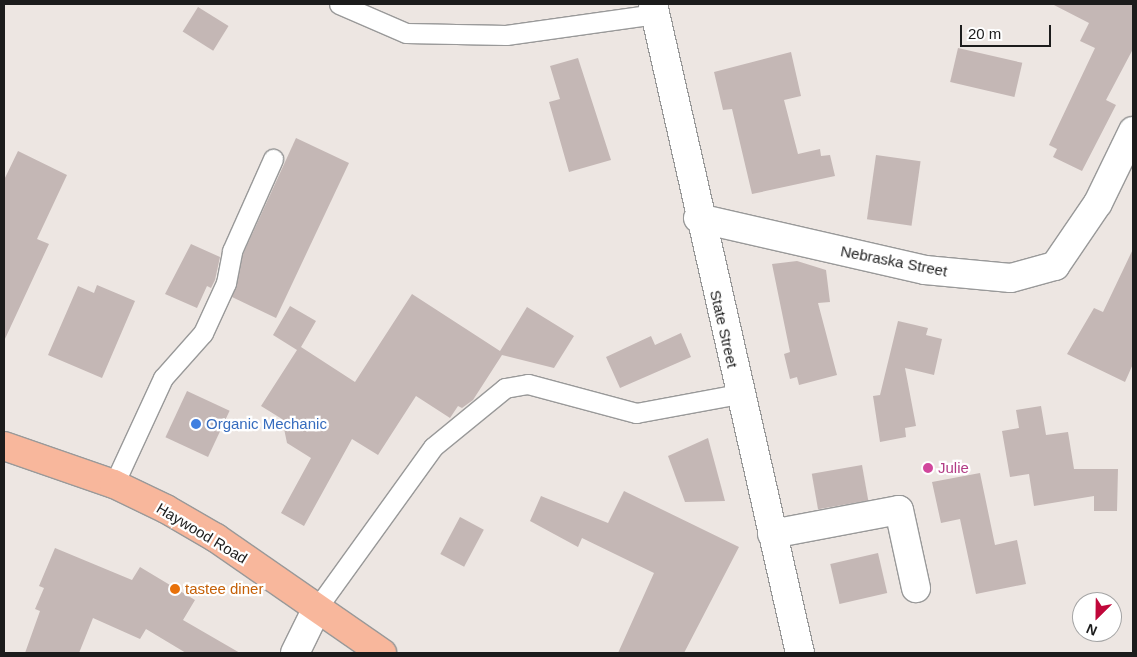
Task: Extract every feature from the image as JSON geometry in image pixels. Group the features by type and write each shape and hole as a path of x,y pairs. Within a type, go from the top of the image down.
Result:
{"main road":[{"name":"Haywood Road","path":"4,446 114,484 216,538 382,653"}],"street":[{"name":"State Street","path":"654,9 698,218 800,653"},
{"name":"Nebraska Street","path":"698,218 925,270 1011,278 1054,266 1098,203 1133,131"},
{"path":"772,534 899,510 916,588"},
{"path":"295,653 317,608"}],"lane":[{"path":"339,4 406,33 506,35 654,9"},
{"path":"114,484 163,378 203,334 226,283 232,251 273,159"},
{"path":"317,608 433,447 505,388 528,384 636,413 739,394"}],"building":[{"path":"1052,4 1133,4 1133,49 1106,100 1116,105 1082,171 1053,157 1057,149 1049,145 1095,48 1080,41 1089,23"},
{"path":"198,7 229,26 213,51 183,32"},
{"path":"958,48 1022,63 1014,97 950,82"},
{"path":"791,52 801,96 784,100 798,154 820,149 821,156 830,155 835,176 752,194 732,109 723,110 714,72"},
{"path":"578,58 611,160 569,172 549,102 560,99 550,66"},
{"path":"296,138 349,163 276,318 232,297 243,254"},
{"path":"18,151 67,175 37,239 49,244 4,341 4,180"},
{"path":"876,155 921,161 912,226 867,219"},
{"path":"191,244 220,257 215,280 211,288 207,286 197,308 165,294"},
{"path":"1133,249 1133,364 1125,382 1067,354 1094,308 1103,312"},
{"path":"797,261 826,270 830,302 818,303 837,375 799,385 797,377 790,379 784,354 790,352 772,264"},
{"path":"97,285 135,301 102,378 48,355 78,286 94,293"},
{"path":"412,294 500,351 527,307 574,336 554,368 502,355 473,400 462,408 458,406 450,418 416,396 378,455 352,439 304,526 281,513 311,458 287,443 282,419 261,406 297,350 273,335 290,306 316,321 301,347 355,382"},
{"path":"898,321 928,328 926,335 942,339 934,375 905,368 916,426 905,428 906,437 880,442 873,396 880,395"},
{"path":"681,333 691,357 620,388 606,357 651,336 655,345"},
{"name":"Organic Mechanic","path":"187,391 230,411 208,457 165,437"},
{"path":"1041,406 1046,435 1068,432 1074,469 1118,469 1117,511 1094,511 1094,496 1034,506 1029,474 1010,477 1002,431 1019,428 1016,410"},
{"path":"708,438 725,501 685,502 668,456"},
{"path":"862,465 868,500 818,509 812,474"},
{"path":"980,473 995,545 1017,540 1026,584 976,594 960,519 941,523 932,482"},
{"path":"624,491 739,547 684,653 618,653 654,573 582,538 578,547 530,521 541,496 608,523"},
{"path":"460,517 484,530 464,567 440,554"},
{"path":"55,548 132,580 140,567 195,600 183,620 240,653 186,653 146,629 140,639 93,618 79,653 25,653 40,611 35,609 44,588 39,586"},
{"path":"878,553 887,593 839,604 830,564"}],"place":[{"name":"Organic Mechanic","path":"196,424"},
{"name":"Julie","path":"928,468"},
{"name":"tastee diner","path":"175,589"}]}
